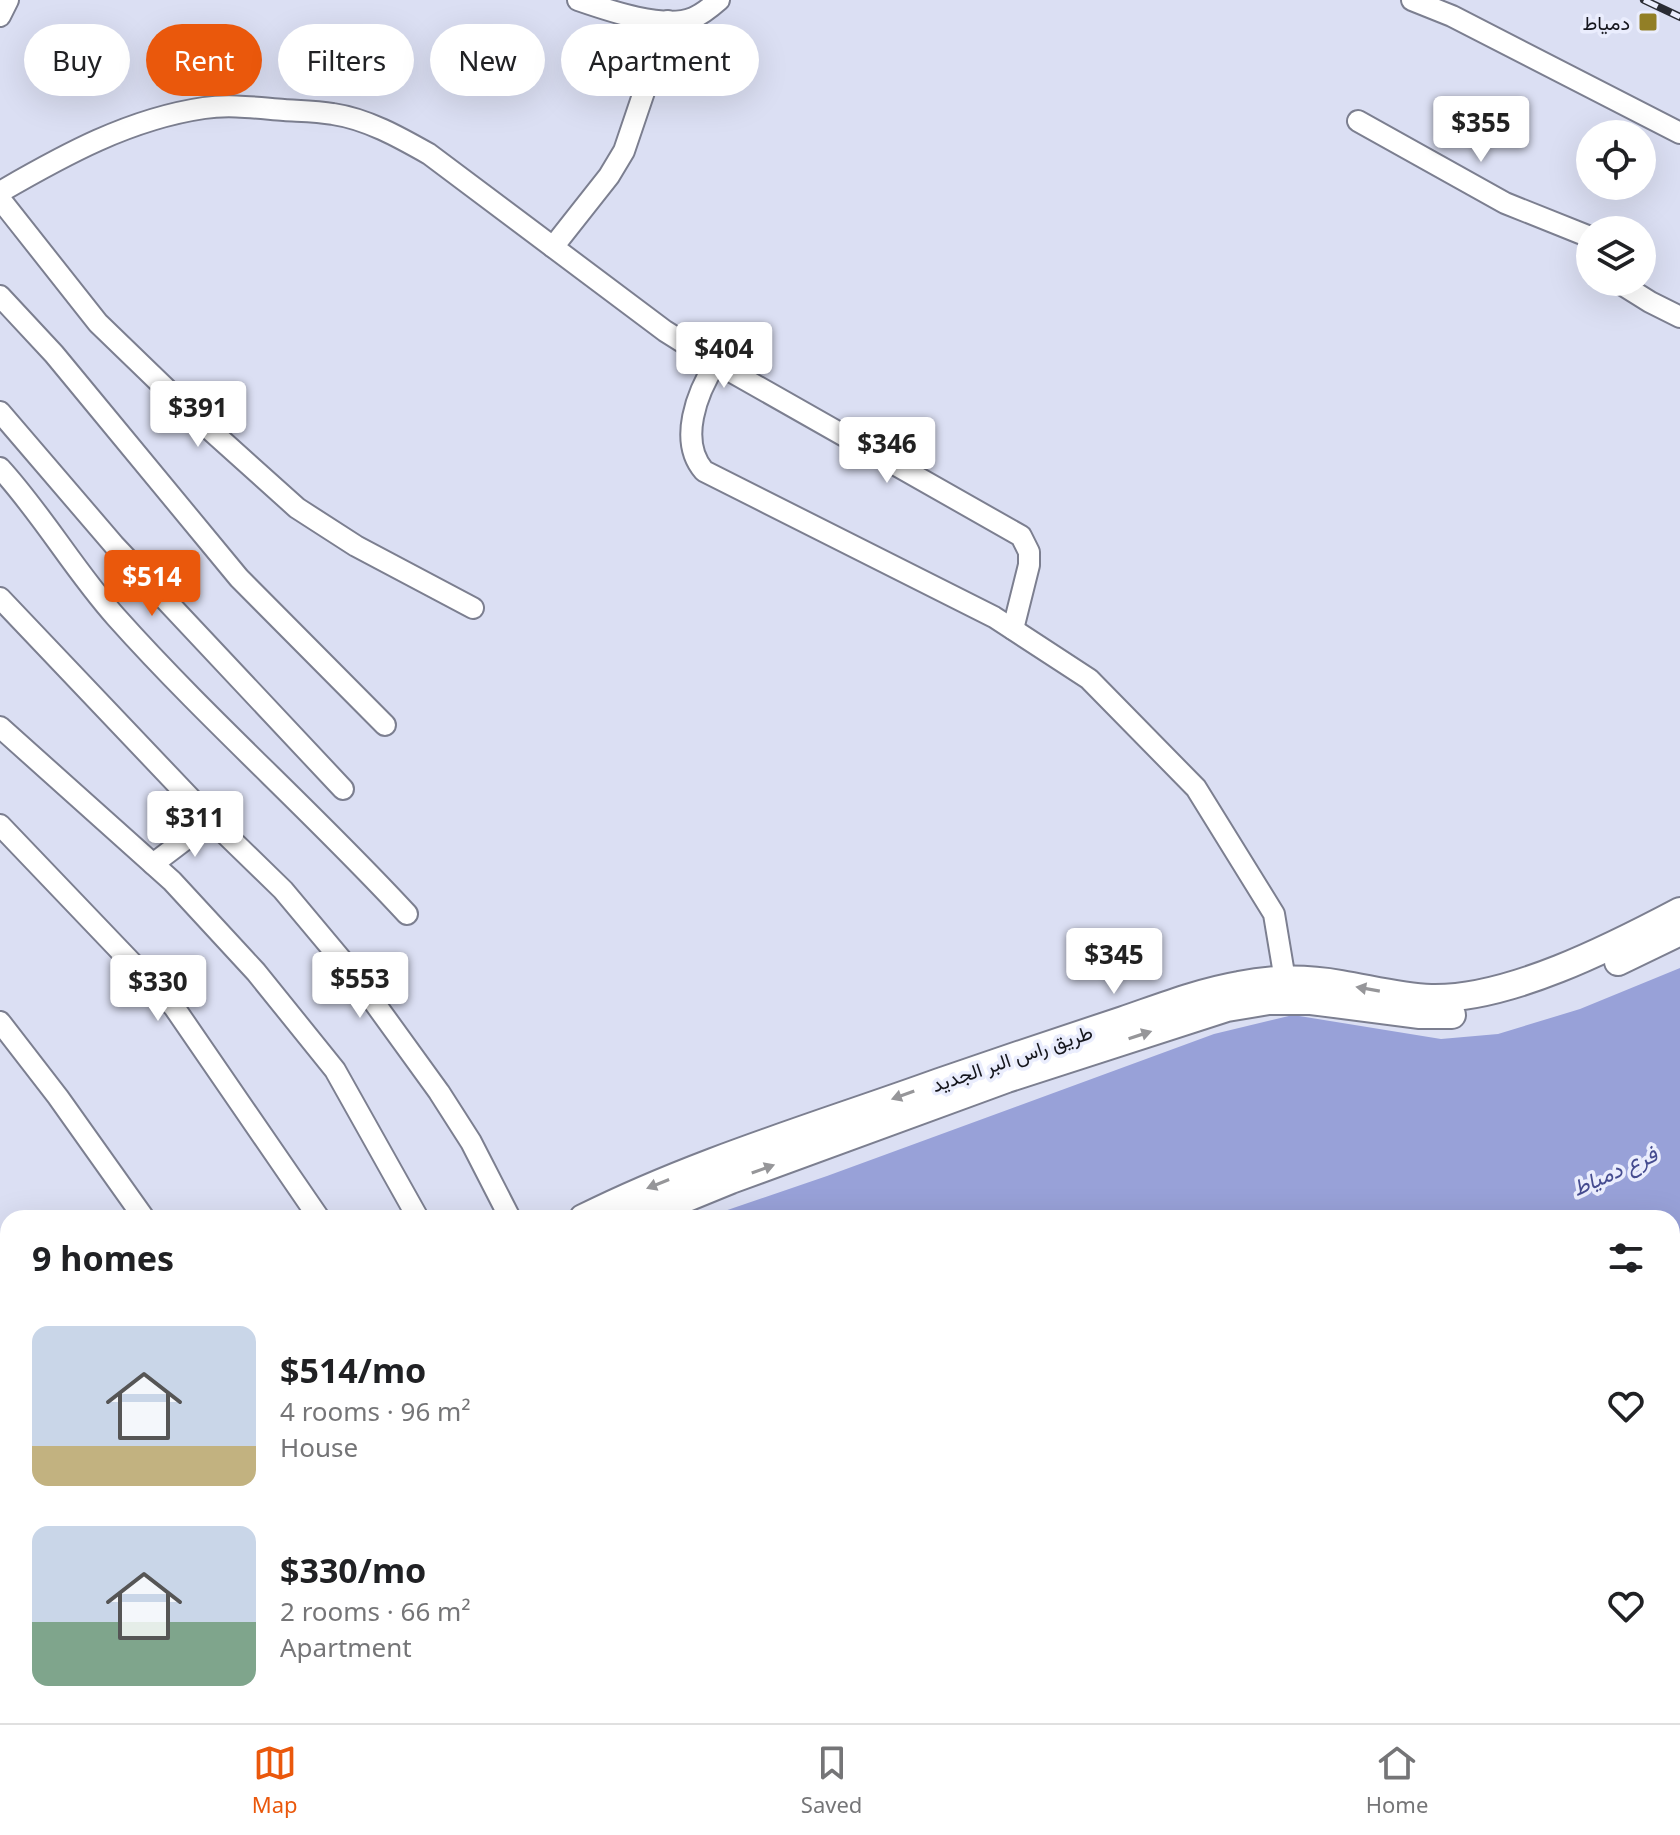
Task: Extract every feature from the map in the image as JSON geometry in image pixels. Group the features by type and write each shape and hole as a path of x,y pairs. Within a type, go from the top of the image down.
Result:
{"main road":[{"name":"طريق راس البر الجديد","path":"657,1210 1005,1069 1203,993 1244,984 1285,980 1338,983 1428,998 1476,994 1565,965 1680,911"},
{"name":"طريق راس البر الجديد","path":"601,1210 683,1174 1005,1069 1207,1013 1248,1004 1311,1001 1420,1015 1441,1016 1484,1010 1591,973 1680,932"}],"street":[{"path":"0,16 8,0"},
{"path":"578,0 613,13 668,21 691,19 719,0"},
{"path":"1412,0 1452,16 1680,133"},
{"path":"553,247 609,176 624,151 668,21"},
{"path":"0,192 76,149 157,119 206,108 254,107 334,114 399,137 429,154 665,331 1021,536 1029,552 1029,565 1013,629"},
{"path":"1358,121 1505,203 1576,231"},
{"path":"0,199 98,323 188,410 297,508 356,546 473,608"},
{"path":"0,296 54,354 239,578 385,725"},
{"path":"1643,296 1680,317"},
{"path":"716,363 704,382 691,437 694,459 704,471 994,617 1089,679 1196,788 1274,914 1285,980"},
{"path":"0,412 114,545 343,789"},
{"path":"0,468 86,583 117,619 338,840 407,914"},
{"path":"0,598 211,820 283,890 355,976 471,1142 506,1210"},
{"path":"0,727 183,892 256,972 335,1070 414,1210"},
{"path":"153,864 211,820"},
{"path":"0,825 42,865 174,1007 314,1210"},
{"path":"0,1022 138,1210"}],"water":[{"name":"فرع دمياط","path":"1680,968 1680,1210 727,1210 1214,1034 1293,1015 1441,1039 1498,1034 1580,1009"}],"railway":[{"path":"1644,0 1680,17"}],"place":[{"name":"دمياط","path":"1648,22"}]}
